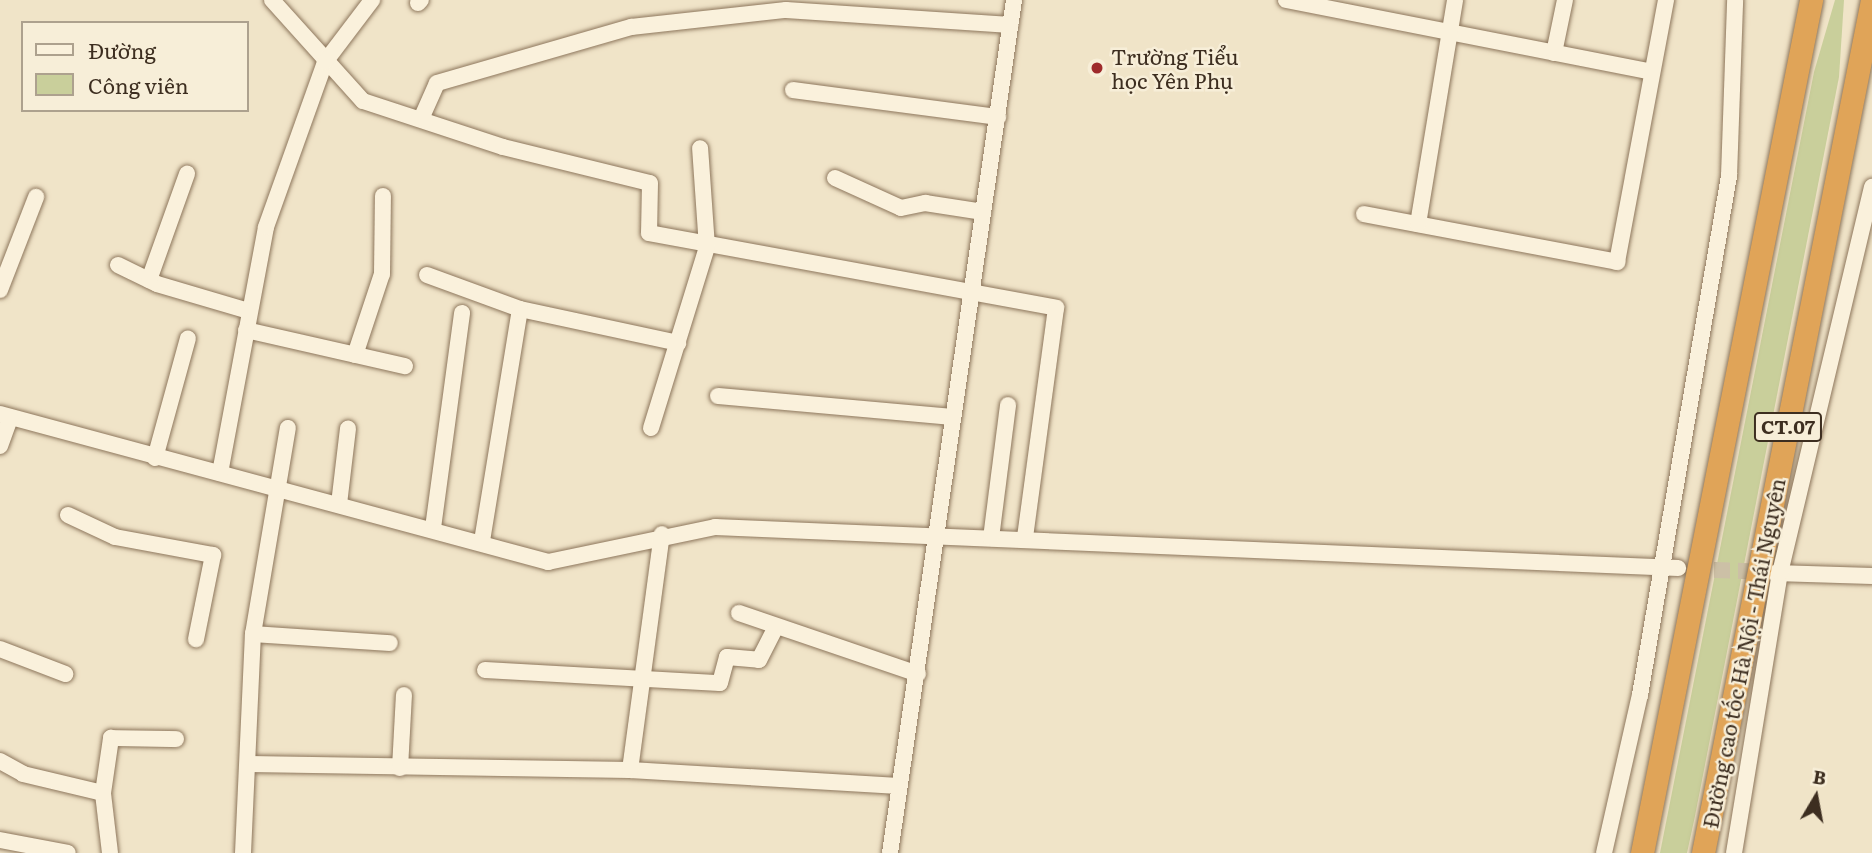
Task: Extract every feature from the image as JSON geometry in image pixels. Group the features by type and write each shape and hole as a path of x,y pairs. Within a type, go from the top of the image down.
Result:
{"highway":[{"name":"CT.07","path":"1642,853 1811,0"},
{"name":"Đường cao tốc Hà Nội - Thái Nguyên","path":"1703,853 1872,0"}],"street":[{"path":"272,0 363,102 503,147 650,183 649,233 706,247 1056,309 1025,537"},
{"path":"220,473 266,227 325,62 372,0"},
{"path":"890,853 1014,0"},
{"path":"1286,0 1652,72"},
{"path":"1419,224 1455,0"},
{"path":"1554,53 1565,0"},
{"path":"1364,214 1616,262 1666,0"},
{"path":"1604,853 1661,567 1729,176 1735,0"},
{"path":"421,119 437,83 631,27 786,10 1010,25"},
{"path":"793,90 998,117"},
{"path":"651,428 706,247 700,148"},
{"path":"149,280 187,174"},
{"path":"835,178 901,208 926,203 983,212"},
{"path":"1734,853 1778,573 1872,187"},
{"path":"355,355 382,274 383,196"},
{"path":"0,290 36,197"},
{"path":"0,241 15,251"},
{"path":"118,265 149,280 249,311"},
{"path":"427,275 520,309 678,343"},
{"path":"482,541 520,309"},
{"path":"433,528 462,313"},
{"path":"246,330 405,366"},
{"path":"155,457 188,338"},
{"path":"718,396 953,416"},
{"path":"991,538 1008,405"},
{"path":"0,446 5,416 482,541 548,562 662,534 715,527 1025,537 1678,568"},
{"path":"243,853 253,634 288,428"},
{"path":"339,504 348,429"},
{"path":"68,515 115,537 213,555 196,639"},
{"path":"630,770 639,678 662,534"},
{"path":"1778,573 1872,576"},
{"path":"739,613 918,674"},
{"path":"485,670 720,683 727,657 759,660 776,627"},
{"path":"253,634 390,643"},
{"path":"0,649 65,674"},
{"path":"400,768 404,695"},
{"path":"110,853 103,793 111,738 176,739"},
{"path":"0,761 23,774 103,793"},
{"path":"249,764 630,770 899,786"},
{"path":"0,840 68,853"}],"green space":[{"path":"1835,0 1844,0 1839,77 1695,816 1687,853 1660,853 1814,72"}],"tunnel":[{"path":"1690,569 1769,572"}],"place":[{"name":"Trường Tiểu học Yên Phụ","path":"1097,68"}]}
